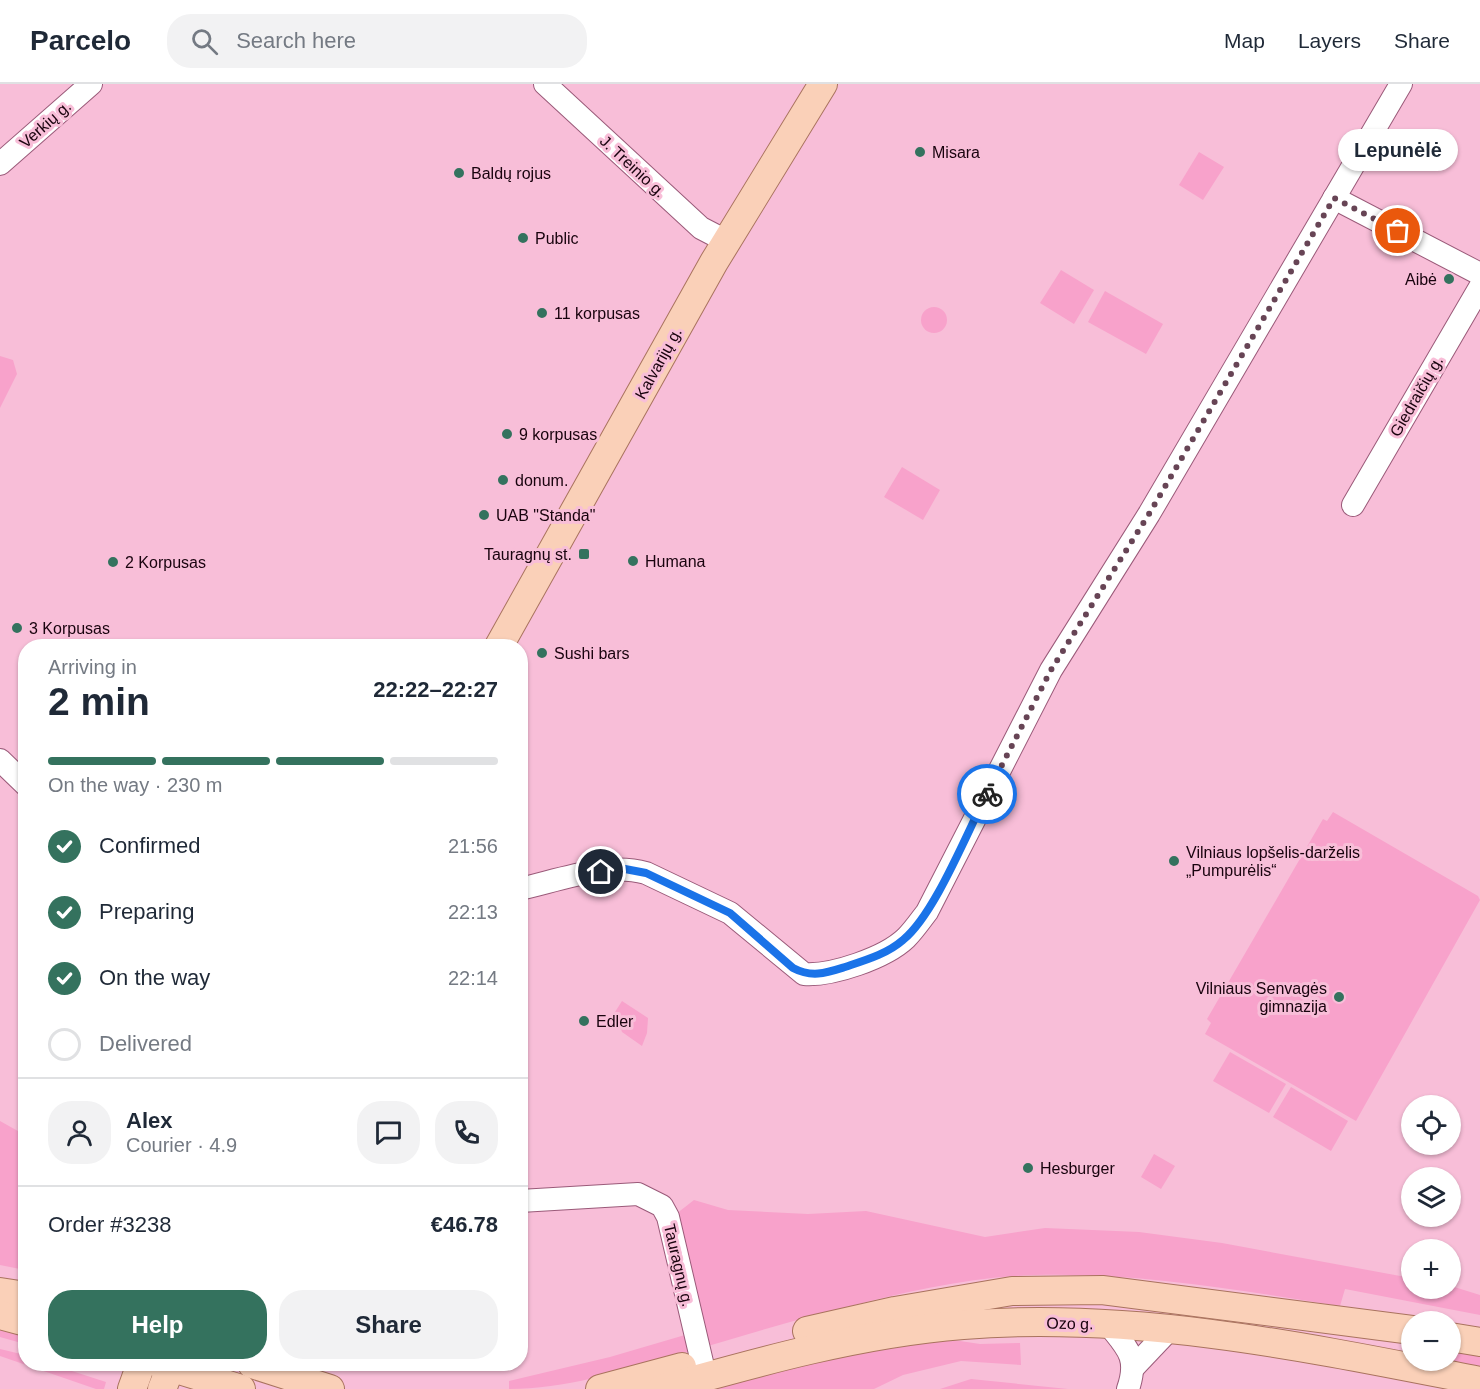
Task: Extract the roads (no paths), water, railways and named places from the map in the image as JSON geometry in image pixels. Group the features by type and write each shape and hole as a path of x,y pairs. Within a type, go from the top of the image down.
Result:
{"main road":[{"name":"Kalvarijų g.","path":"503,639 726,241 823,84"},
{"name":"Ozo g.","path":"600,1389 804,1332 895,1311 1012,1291 1102,1290 1401,1328"},
{"path":"0,1292 18,1295"},
{"path":"0,1316 18,1320"},
{"name":"Ozo g.","path":"662,1389 810,1349 962,1325 1042,1322 1108,1324 1169,1330 1361,1359 1480,1381"},
{"path":"1461,1338 1480,1342"},
{"path":"132,1389 138,1371"},
{"path":"166,1371 241,1389"},
{"path":"274,1371 330,1389"}],"street":[{"name":"Verkių g.","path":"0,164 91,84"},
{"name":"J. Treinio g.","path":"545,84 701,228 726,241"},
{"path":"528,887 587,874 634,869 730,913 804,974 816,975 873,958 905,939 927,912 1051,670 1149,514 1401,84"},
{"path":"1334,198 1480,274"},
{"name":"Giedraičių g.","path":"1353,506 1480,287"},
{"path":"0,760 18,777"},
{"name":"Tauragnų g.","path":"528,1201 638,1194 662,1206 668,1217 702,1362"},
{"path":"1108,1324 1131,1353 1131,1379"},
{"path":"1131,1379 1169,1330"}],"place":[{"name":"Misara","path":"920,152"},
{"name":"Baldų rojus","path":"459,173"},
{"name":"Lepunėlė","path":"1398,231"},
{"name":"Public","path":"523,238"},
{"name":"Aibė","path":"1449,279"},
{"name":"11 korpusas","path":"542,313"},
{"name":"9 korpusas","path":"507,434"},
{"name":"donum.","path":"503,480"},
{"name":"UAB \"Standa\"","path":"484,515"},
{"name":"Tauragnų st.","path":"584,554"},
{"name":"Humana","path":"633,561"},
{"name":"2 Korpusas","path":"113,562"},
{"name":"3 Korpusas","path":"17,628"},
{"name":"Sushi bars","path":"542,653"},
{"name":"Vilniaus lopšelis-darželis „Pumpurėlis“","path":"1174,861"},
{"name":"Vilniaus Senvagės gimnazija","path":"1339,997"},
{"name":"Edler","path":"584,1021"},
{"name":"Hesburger","path":"1028,1168"}]}
